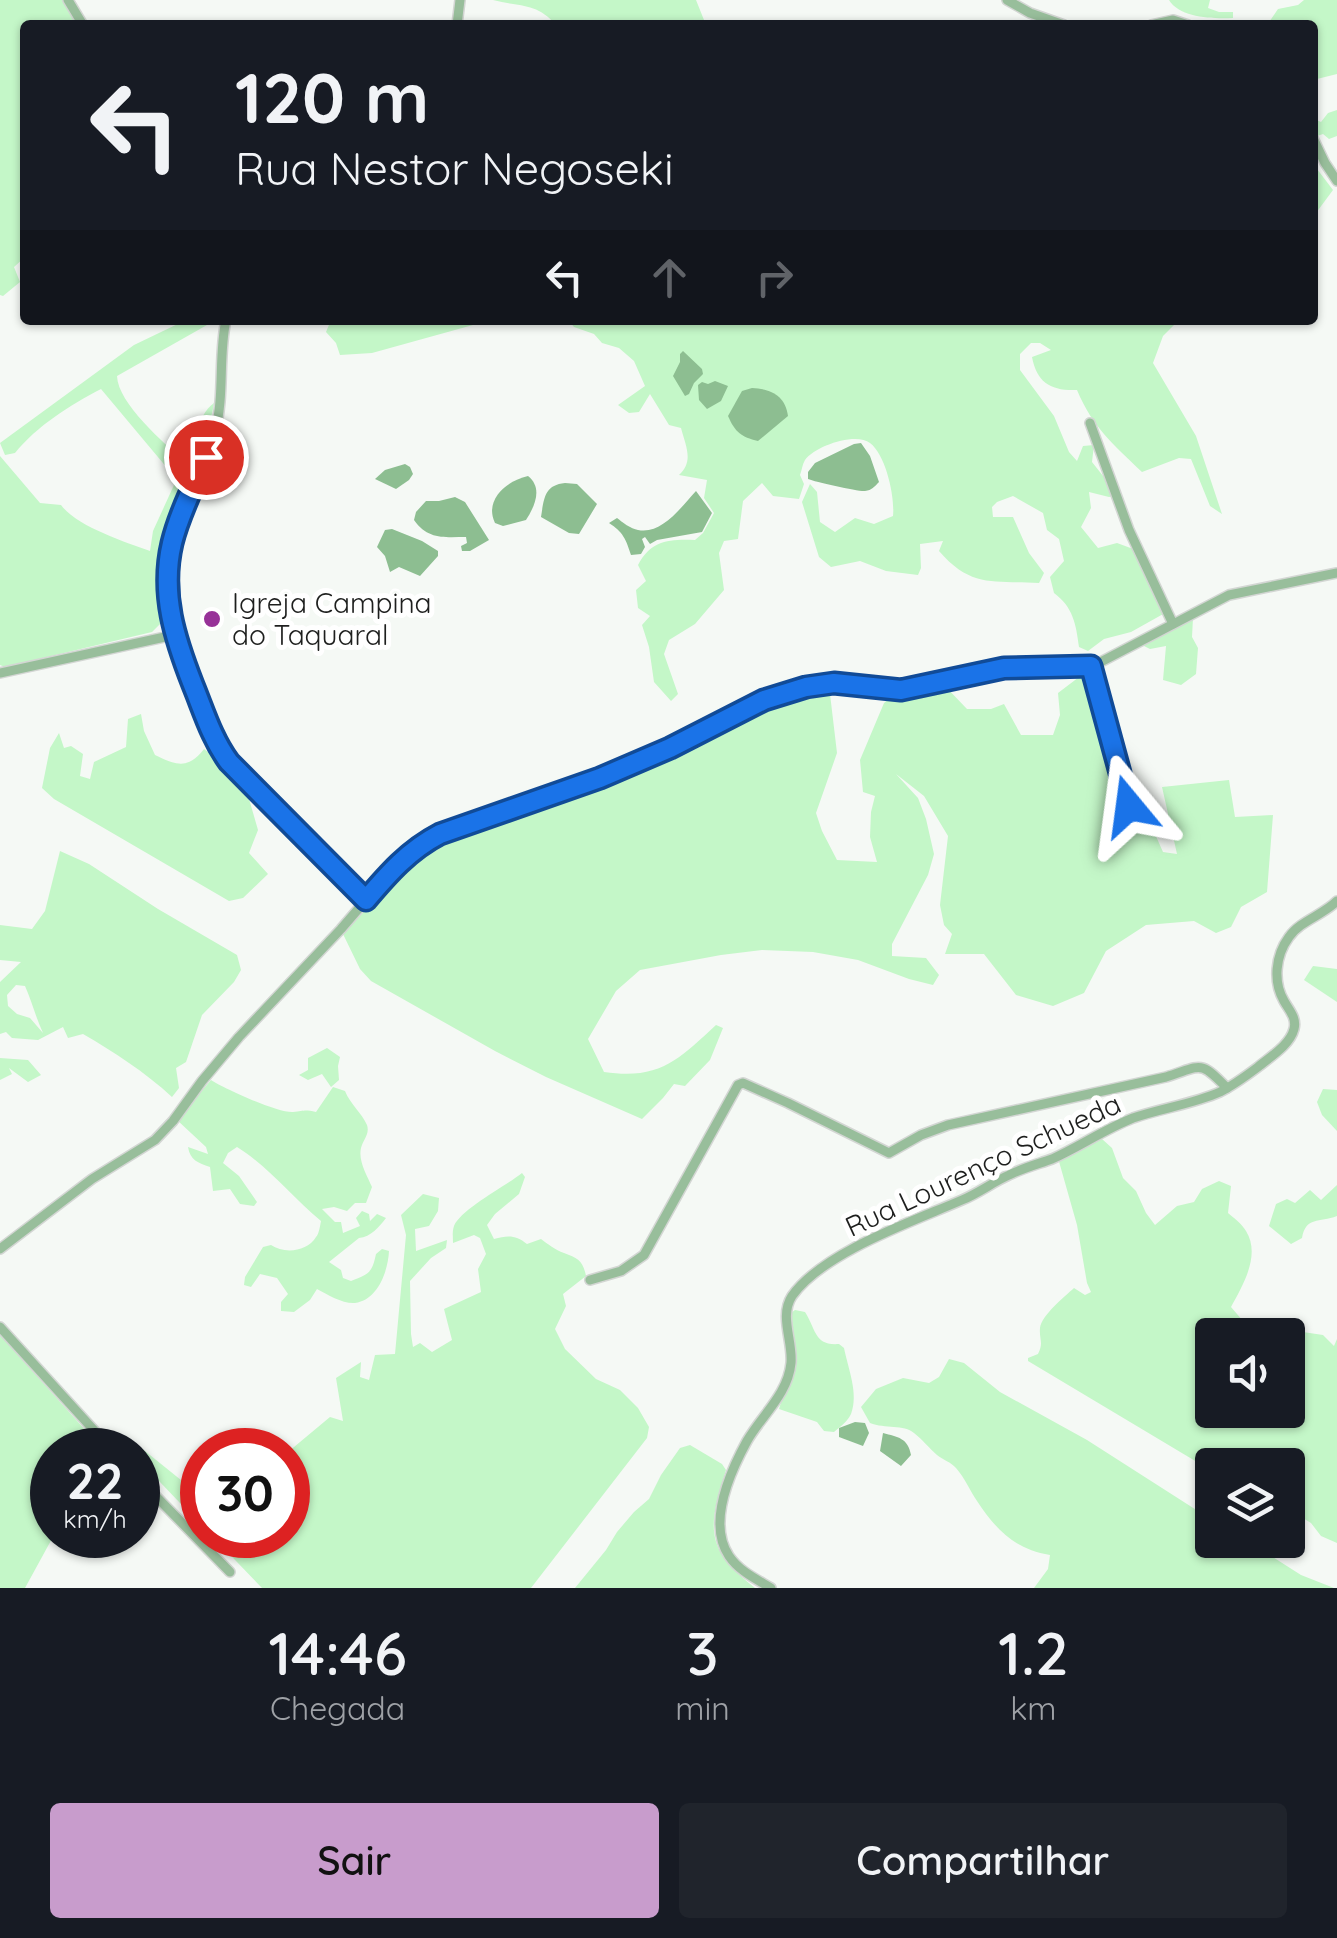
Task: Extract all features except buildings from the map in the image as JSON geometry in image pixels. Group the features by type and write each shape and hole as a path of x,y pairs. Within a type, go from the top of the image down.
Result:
{"street":[{"path":"1007,0 1049,20"},
{"path":"1318,148 1337,181"},
{"path":"225,325 216,432 172,544 168,594 174,635 220,750 247,783 366,900"},
{"path":"1090,423 1129,530 1172,624"},
{"path":"0,1249 102,1172 155,1140 239,1037 403,859 440,834 638,763 778,694 834,683 901,690 1004,668 1091,666 1228,595 1337,573"},
{"path":"0,673 174,635"},
{"path":"1091,666 1129,806"},
{"name":"Rua Lourenço Schueda","path":"771,1588 745,1572 729,1556 720,1530 720,1512 742,1451 776,1401 788,1374 791,1360 786,1311 794,1294 817,1272 867,1240 972,1196 1009,1174 1052,1158 1121,1123 1227,1088 1290,1039 1295,1022 1282,998 1276,975 1282,949 1294,931 1337,902"},
{"path":"590,1280 621,1271 644,1255 738,1085 788,1103 884,1152 948,1125 1166,1077 1196,1066 1208,1069 1227,1088"},
{"path":"0,1328 92,1428"},
{"path":"160,1500 230,1572"}],"shaded area":[{"path":"0,0 63,0 75,20 20,20 20,262 14,267 20,282 0,295"},
{"path":"493,0 696,0 704,20 551,20 535,9"},
{"path":"1169,0 1210,0 1208,8 1233,12 1233,18 1189,14"},
{"path":"1304,0 1337,0 1337,74 1318,79 1318,20 1270,20 1278,9"},
{"path":"1337,110 1337,136 1329,139 1323,134 1318,136 1318,121"},
{"path":"1318,170 1333,190 1318,210"},
{"path":"176,325 207,325 117,376 133,410 184,462 203,415 214,403 171,521 161,623 152,632 5,667 0,665 0,456 40,503 61,505 89,526 150,551 153,531 174,485 173,475 101,389 55,417 15,453 5,455 0,443 134,345"},
{"path":"329,325 473,325 372,353 340,355 326,332"},
{"path":"1174,325 1163,336 1153,363 1196,436 1222,514 1210,506 1191,459 1179,458 1142,472 1097,425 1077,390 1053,387 1042,379 1032,357 1051,350 1031,343 1020,354 1020,370 1054,416 1069,452 1077,461 1083,446 1094,445 1092,462 1115,496 1089,492 1091,508 1081,527 1098,548 1117,543 1136,550 1165,613 1131,632 1104,639 1088,651 1079,647 1072,617 1054,593 1050,577 1064,561 1059,539 1047,530 1043,513 1013,496 992,507 993,517 1013,517 1029,553 1044,573 1039,583 973,577 939,551 943,541 920,544 918,575 886,571 860,561 831,567 819,557 802,502 810,484 817,492 820,522 835,532 855,518 874,524 893,516 891,488 881,457 864,440 846,440 817,450 805,460 799,499 773,496 762,483 743,501 738,539 724,541 719,553 724,590 695,624 669,640 664,654 678,694 671,701 654,682 642,625 650,616 638,608 636,590 646,581 638,565 655,546 695,540 703,533 714,513 704,498 707,480 679,475 688,459 681,428 669,425 650,394 639,412 629,413 618,405 645,386 634,361 619,348 574,327"},
{"path":"683,351 703,374 685,396 673,376"},
{"path":"715,381 728,386 721,401 707,409 699,400 698,385"},
{"path":"752,388 776,394 788,416 758,441 739,433 728,416 742,391"},
{"path":"861,443 879,482 873,488 861,491 808,479 815,463"},
{"path":"405,464 413,474 396,489 375,479 385,470"},
{"path":"528,476 536,492 526,520 503,526 495,523 492,507 499,493"},
{"path":"565,483 577,484 597,504 579,534 569,533 541,517 549,490"},
{"path":"696,491 712,513 702,532 650,544 645,537 641,554 631,555 623,536 609,523 617,518 635,529 655,528 671,518"},
{"path":"455,497 465,502 489,540 470,551 462,551 466,537 431,534 414,520 426,501"},
{"path":"392,529 438,551 420,576 399,567 390,572 377,547 385,530"},
{"path":"1193,618 1192,637 1198,648 1196,674 1181,685 1163,680 1166,646 1150,649 1142,645"},
{"path":"1083,674 1131,826 1151,825 1163,852 1177,854 1162,787 1229,780 1235,817 1273,815 1267,892 1241,907 1231,927 1216,933 1194,921 1146,925 1106,951 1084,993 1053,1006 1016,995 984,954 945,954 952,934 944,925 940,905 948,836 924,796 896,774 918,798 934,854 928,875 892,944 892,956 926,958 939,975 933,985 858,960 813,952 762,950 640,970 616,991 588,1039 604,1072 654,1070 679,1057 716,1025 723,1028 710,1060 685,1086 674,1084 642,1119 546,1077 371,981 360,969 343,934 408,864 442,838 630,773 781,701 817,692 830,694 837,753 816,813 822,831 837,860 877,862 870,837 875,796 863,792 860,760 884,703 890,698 944,685 967,709 991,709 1004,704 1021,735 1053,735 1060,715 1058,693"},
{"path":"141,714 155,755 181,764 193,760 204,749 247,792 258,830 249,853 268,874 243,898 229,901 54,799 42,788 50,748 59,733 64,748 71,746 83,754 80,776 90,779 94,762 126,747 128,719"},
{"path":"60,851 89,864 237,955 241,970 202,1015 186,1062 176,1068 179,1088 172,1097 83,1034 68,1038 63,1027 38,1040 0,1034 0,982 21,962 0,960 0,925 32,929 45,911","holes":["16,985 25,986 38,1022 43,1033 30,1018 8,1006 7,995"]},
{"path":"1313,966 1337,969 1337,1002 1304,980"},
{"path":"327,1048 340,1057 339,1080 331,1087 322,1074 308,1080 299,1075 308,1070 308,1058"},
{"path":"0,1058 28,1060 41,1075 28,1082 9,1068 12,1074 0,1080"},
{"path":"211,1080 264,1105 293,1112 316,1112 333,1087 345,1091 367,1125 361,1158 372,1187 366,1203 355,1203 347,1211 322,1209 335,1222 341,1222 343,1233 360,1226 356,1218 362,1211 369,1214 370,1221 377,1214 386,1218 329,1262 351,1281 369,1272 382,1249 389,1251 376,1291 363,1301 350,1303 317,1289 294,1312 281,1311 281,1302 288,1294 277,1278 260,1274 251,1287 244,1285 263,1247 301,1248 317,1236 321,1221 237,1147 223,1163 239,1176 257,1202 254,1206 240,1204 230,1189 213,1191 210,1167 195,1160 188,1147 208,1154 206,1147 177,1120"},
{"path":"1323,1089 1337,1090 1337,1131 1322,1115 1317,1102"},
{"path":"1102,1139 1112,1148 1123,1178 1136,1191 1155,1225 1177,1206 1194,1202 1202,1189 1219,1181 1231,1186 1228,1213 1246,1231 1251,1260 1231,1307 1240,1318 1195,1318 1195,1428 1305,1428 1305,1332 1323,1335 1334,1346 1337,1339 1337,1543 1321,1536 1305,1519 1305,1448 1195,1448 1195,1461 1028,1361 1038,1354 1041,1323 1054,1306 1074,1288 1085,1295 1091,1292 1058,1158"},
{"path":"522,1173 525,1177 519,1194 487,1225 494,1239 512,1237 527,1244 541,1239 581,1263 586,1276 563,1294 566,1306 555,1329 565,1349 596,1379 620,1390 638,1408 649,1427 647,1438 531,1588 262,1588 233,1558 310,1558 310,1434 330,1417 343,1421 336,1378 361,1362 360,1377 369,1380 375,1355 395,1354 406,1235 401,1215 423,1194 439,1198 438,1211 429,1226 415,1229 416,1251 447,1240 446,1248 410,1281 413,1347 420,1343 432,1352 452,1340 444,1309 481,1292 478,1269 486,1254 480,1238 474,1235 453,1243 454,1226 474,1205"},
{"path":"1337,1185 1337,1216 1310,1223 1302,1238 1291,1244 1269,1226 1276,1204 1287,1199 1295,1203 1310,1190 1321,1200"},
{"path":"805,1312 820,1339 844,1348 853,1406 848,1419 834,1432 779,1409 795,1357 791,1313"},
{"path":"0,1335 83,1428 30,1428 30,1558 41,1558 25,1588 0,1588"},
{"path":"949,1359 964,1363 1000,1392 1087,1440 1195,1509 1195,1558 1274,1558 1301,1575 1334,1588 1034,1588 1048,1569 1050,1555 1017,1543 1000,1530 956,1468 914,1433 870,1423 861,1407 876,1389 903,1378 929,1383 939,1377"},
{"path":"865,1423 869,1433 863,1446 839,1437 839,1428"},
{"path":"883,1433 898,1437 907,1445 911,1455 901,1466 880,1451"},
{"path":"690,1445 726,1470 716,1507 715,1536 726,1561 755,1588 575,1588 617,1532 649,1499 680,1448"},
{"path":"160,1463 180,1479 180,1503 160,1482"}],"place":[{"name":"Igreja Campina do Taquaral","path":"212,619"}],"route":[{"path":"206,457 178,524 169,559 169,609 178,648 220,750 247,783 366,900 403,859 440,834 600,778 764,700 819,684 901,690 1004,668 1091,666 1129,806"}]}
